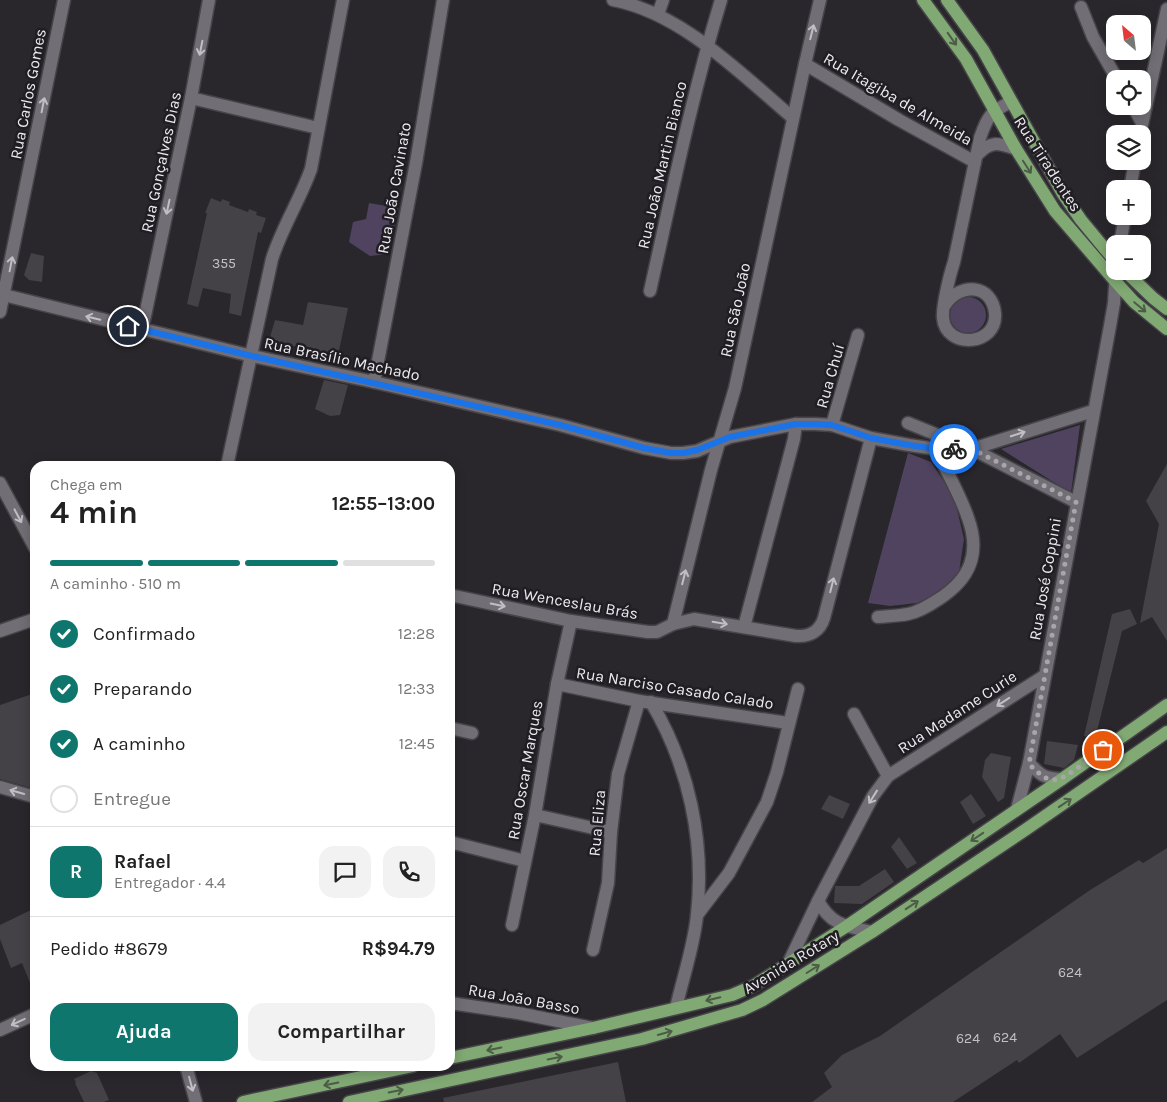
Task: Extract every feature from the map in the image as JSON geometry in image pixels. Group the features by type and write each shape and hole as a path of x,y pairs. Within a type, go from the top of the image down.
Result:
{"main road":[{"name":"Rua Tiradentes","path":"923,0 966,58 1016,149 1055,211 1106,266"},
{"name":"Rua Tiradentes","path":"947,0 982,50 1062,194 1106,250"},
{"name":"Rua Tiradentes","path":"1118,280 1134,302 1167,328"},
{"path":"1134,280 1167,309"},
{"name":"Avenida Rotary","path":"455,1057 593,1028 732,995 753,986 847,926 1062,780 1167,705"},
{"name":"Avenida Rotary","path":"349,1102 642,1039 742,1010 773,994 872,932 1167,732"},
{"path":"243,1102 389,1071"}],"street":[{"name":"Rua Carlos Gomes","path":"0,312 64,0"},
{"name":"Rua Gonçalves Dias","path":"142,330 210,0"},
{"path":"228,461 272,259 311,169 343,0"},
{"name":"Rua João Cavinato","path":"374,382 416,163 443,0"},
{"path":"619,0 658,14 707,46 793,118"},
{"path":"658,14 663,0"},
{"name":"Rua João Martin Bianco","path":"650,290 683,142 707,46 721,0"},
{"name":"Rua São João","path":"673,624 711,470 735,388 804,64 820,0"},
{"path":"1081,7 1093,37 1112,70"},
{"path":"1142,125 1167,9"},
{"name":"Rua Itagiba de Almeida","path":"804,64 899,120 976,159"},
{"path":"191,98 318,128"},
{"path":"945,305 956,293 964,290 978,290 993,304 995,317 993,324 986,335 973,341 966,341 953,336 945,325 943,312 983,128 995,110 1011,102"},
{"path":"976,159 988,145 995,143 1016,149"},
{"path":"954,262 964,290"},
{"name":"Rua José Coppini","path":"1017,809 1029,764 1112,311 1116,280"},
{"name":"Rua Brasílio Machado","path":"2,295 252,356 560,425 644,448 678,453 704,462 711,470"},
{"name":"Rua Chuí","path":"832,425 858,335"},
{"path":"972,449 1093,411"},
{"name":"Rua Brasílio Machado","path":"678,453 697,450 730,437 796,424 832,425 871,438 936,449 972,449"},
{"path":"744,627 794,439 796,424"},
{"path":"908,424 972,449 1076,502"},
{"name":"Rua Wenceslau Brás","path":"455,596 571,620 648,632 657,632 686,619 694,619 802,637 809,636 822,625 871,438"},
{"path":"878,617 909,614 930,605 952,591 962,581 969,569 973,546 968,518 936,449"},
{"path":"0,483 30,539"},
{"name":"Rua Oscar Marques","path":"512,925 535,815 557,684 571,620"},
{"path":"0,631 30,621"},
{"name":"Rua Madame Curie","path":"788,964 818,901 873,796 888,776 1044,676"},
{"name":"Rua Narciso Casado Calado","path":"557,684 645,702 788,722"},
{"path":"697,915 729,873 767,802 777,772 788,722 798,689"},
{"path":"645,702 666,727 675,748 683,771 692,811 699,856 697,915 676,1008"},
{"name":"Rua Eliza","path":"593,950 608,883 611,832 618,774 645,702"},
{"name":"Rua Madame Curie","path":"854,714 888,776"},
{"path":"455,729 472,733"},
{"path":"1029,764 1039,774 1048,779 1062,780"},
{"path":"0,787 30,796"},
{"path":"535,815 611,832"},
{"path":"455,843 525,861"},
{"path":"818,901 827,916 847,926 872,932"},
{"name":"Rua João Basso","path":"455,1003 593,1028"},
{"path":"0,1030 30,1016"},
{"path":"187,1071 196,1102"}],"shaded area":[{"path":"369,203 398,208 389,254 370,256 349,242 353,222 366,219"},
{"path":"968,297 975,298 981,302 985,308 985,322 981,328 975,332 968,333 961,332 955,328 951,322 950,315 951,308 955,302 961,298"},
{"path":"1080,425 1071,493 1001,449"},
{"path":"908,453 931,462 945,483 956,505 964,539 959,572 939,593 917,603 890,606 868,603"}],"building":[{"path":"211,198 221,202 222,199 230,202 229,205 248,212 249,209 257,212 256,215 266,218 261,233 258,232 241,316 229,313 231,294 203,288 198,307 187,304 207,213 205,213"},
{"path":"31,253 44,256 42,282 29,280 24,275"},
{"path":"308,302 348,308 338,355 284,344 284,348 268,344 275,320 303,325"},
{"path":"324,380 348,385 340,415 330,416 315,409"},
{"path":"1167,464 1167,641 1152,617 1140,623 1159,524 1146,501"},
{"path":"1130,609 1137,624 1122,631 1095,739 1084,736 1112,614"},
{"path":"30,695 30,788 0,779 0,705"},
{"path":"1047,741 1078,745 1074,760 1064,768 1044,764"},
{"path":"991,753 1011,757 1004,798 998,802 982,777 985,760"},
{"path":"971,794 986,816 973,824 960,802"},
{"path":"829,795 850,804 843,819 821,809"},
{"path":"899,837 917,863 907,869 891,847"},
{"path":"1167,848 1167,1000 1077,1058 1060,1034 1019,1063 1017,1060 953,1102 812,1102 832,1087 824,1073 842,1055 880,1036 1090,890 1139,860 1143,863"},
{"path":"885,869 894,882 862,904 834,903 835,886 859,886"},
{"path":"30,910 30,983 22,963 11,968 0,939 0,925"},
{"path":"618,1062 626,1102 444,1102 443,1098"},
{"path":"91,1071 97,1073 109,1100 104,1102 84,1102 74,1079"}],"way so far":[{"path":"954,449 972,449 1076,502 1029,764 1039,774 1048,779 1062,780 1103,750"}],"route":[{"path":"128,326 252,356 560,425 644,448 671,453 704,449 730,437 796,424 832,425 871,438 936,449 954,449"}]}
